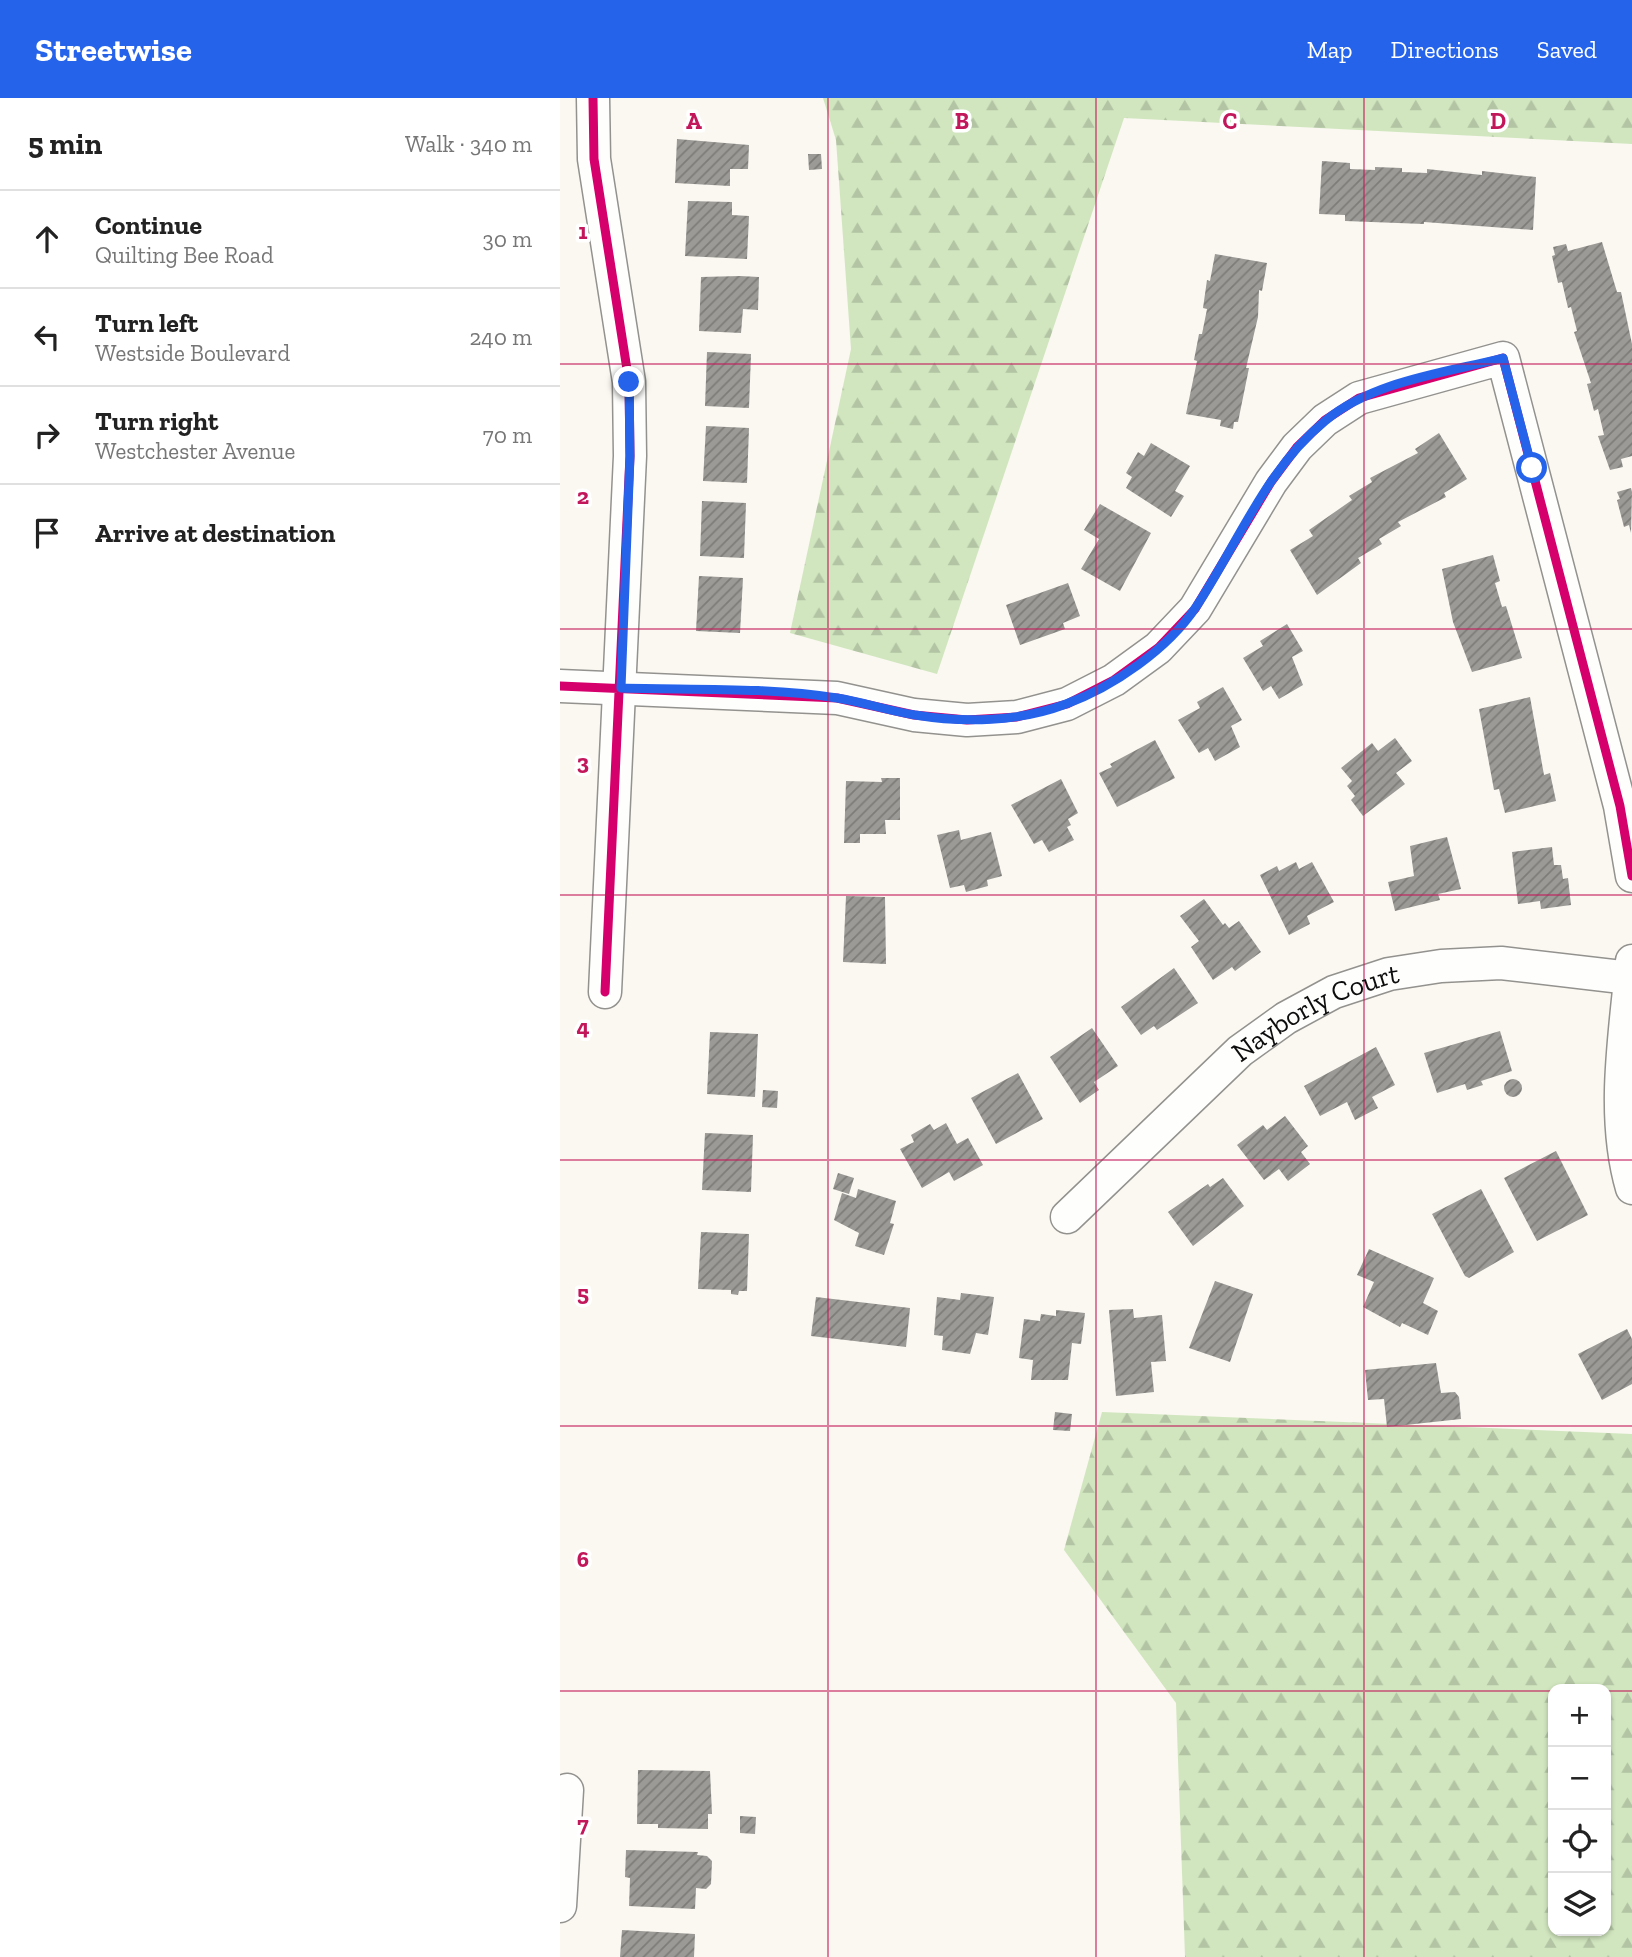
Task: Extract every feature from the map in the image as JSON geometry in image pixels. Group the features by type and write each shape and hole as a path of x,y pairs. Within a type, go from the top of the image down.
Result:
{"street":[{"path":"593,98 594,159 629,382 630,456 605,992"},
{"path":"560,686 769,692 837,698 914,715 967,720 1017,717 1067,704 1114,680 1158,648 1195,609 1271,482 1297,447 1325,420 1359,398 1503,358 1620,806 1632,876"},
{"name":"Nayborly Court","path":"1067,1217 1240,1051 1286,1018 1334,992 1389,974 1441,966 1501,963 1631,970"},
{"path":"1631,970 1622,1120 1624,1160 1632,1188"},
{"path":"560,1906 567,1790"}],"green space":[{"path":"823,98 1632,98 1632,144 1124,118 937,674 790,633 851,349 836,140"},
{"path":"1102,1412 1632,1434 1632,1957 1185,1957 1176,1703 1064,1550"}],"building":[{"path":"677,139 749,145 748,169 730,169 730,186 675,183"},
{"path":"808,154 821,154 822,169 809,170"},
{"path":"1322,161 1350,163 1350,169 1402,168 1402,172 1427,173 1427,169 1482,175 1482,171 1536,177 1533,230 1424,222 1345,221 1345,215 1319,214"},
{"path":"688,201 732,202 732,215 749,216 747,259 685,256"},
{"path":"1602,242 1617,292 1621,292 1632,344 1632,456 1621,459 1623,467 1610,470 1598,436 1604,435 1598,409 1594,411 1587,384 1591,383 1574,332 1577,331 1571,307 1568,308 1562,282 1558,283 1552,256 1555,255 1553,247 1566,244 1568,251"},
{"path":"1215,254 1267,263 1262,291 1259,290 1258,317 1246,368 1249,368 1238,422 1234,422 1233,429 1220,426 1221,420 1186,414 1197,361 1194,360 1199,334 1202,334 1207,309 1203,308 1207,280 1210,281"},
{"path":"701,277 759,277 758,310 743,309 741,333 699,331"},
{"path":"707,352 751,354 749,408 705,406"},
{"path":"706,426 749,428 747,483 703,481"},
{"path":"1439,433 1467,479 1444,493 1446,497 1398,522 1401,526 1379,539 1382,544 1358,558 1361,563 1317,595 1290,550 1313,536 1309,530 1352,500 1349,496 1372,482 1370,478 1418,453 1415,449"},
{"path":"1151,443 1190,466 1175,491 1184,496 1171,517 1126,488 1132,477 1126,473 1138,452 1144,456"},
{"path":"1631,488 1631,533 1629,525 1624,527 1617,492"},
{"path":"702,501 746,503 744,558 700,556"},
{"path":"1100,504 1151,533 1120,591 1081,569 1099,539 1084,530"},
{"path":"1493,555 1500,581 1495,583 1502,607 1506,606 1522,658 1472,672 1453,622 1442,569"},
{"path":"699,576 743,578 740,633 696,631"},
{"path":"1068,583 1080,616 1063,623 1065,629 1020,645 1006,605"},
{"path":"1287,624 1303,651 1292,657 1303,685 1279,699 1271,686 1263,691 1243,658 1263,646 1260,641"},
{"path":"1223,687 1242,720 1231,726 1240,747 1215,761 1208,748 1199,753 1178,720 1200,708 1197,702"},
{"path":"1530,697 1544,775 1550,773 1556,801 1505,813 1499,789 1494,790 1479,709"},
{"path":"1395,738 1412,761 1396,773 1405,784 1363,816 1351,800 1355,796 1347,786 1352,781 1341,768 1372,743 1378,751"},
{"path":"1155,740 1175,778 1117,807 1099,773 1112,767 1110,764"},
{"path":"881,778 900,778 900,820 885,820 886,834 860,834 860,843 844,843 846,781 882,782"},
{"path":"1061,779 1078,813 1068,819 1071,825 1067,827 1074,840 1049,852 1042,840 1034,844 1011,805"},
{"path":"959,830 961,840 991,832 1002,876 987,880 988,886 966,892 964,885 950,888 937,835"},
{"path":"1447,837 1461,889 1438,894 1440,900 1395,911 1388,882 1414,876 1410,846"},
{"path":"1552,847 1554,865 1561,865 1563,879 1568,878 1571,905 1541,909 1540,901 1518,904 1512,852"},
{"path":"1296,862 1299,869 1312,862 1334,902 1307,916 1310,924 1289,935 1260,875 1277,866 1279,871"},
{"path":"846,896 885,897 886,964 843,962"},
{"path":"1204,899 1223,925 1225,923 1229,928 1239,921 1261,952 1235,971 1232,967 1213,980 1191,947 1199,941 1180,916"},
{"path":"1174,968 1198,1003 1157,1030 1154,1026 1141,1035 1121,1007"},
{"path":"1092,1028 1118,1066 1094,1082 1099,1090 1080,1103 1050,1057"},
{"path":"1500,1031 1512,1071 1481,1081 1483,1085 1467,1090 1465,1084 1437,1093 1424,1053"},
{"path":"710,1032 758,1034 755,1097 707,1094"},
{"path":"1376,1047 1395,1085 1372,1097 1378,1108 1355,1120 1347,1102 1320,1116 1304,1086"},
{"path":"1018,1073 1043,1119 996,1144 971,1098"},
{"path":"1513,1079 1519,1082 1522,1088 1519,1094 1513,1097 1507,1094 1504,1088 1507,1082"},
{"path":"763,1090 778,1091 777,1108 762,1107"},
{"path":"1285,1116 1308,1146 1301,1152 1310,1164 1288,1181 1279,1169 1264,1180 1237,1145 1263,1125 1267,1130"},
{"path":"946,1123 957,1144 968,1138 983,1165 954,1181 949,1172 922,1188 900,1149 914,1142 911,1135 930,1124 934,1130"},
{"path":"705,1133 753,1135 751,1192 702,1190"},
{"path":"1556,1151 1588,1215 1537,1241 1504,1178"},
{"path":"838,1173 854,1178 849,1194 833,1189"},
{"path":"1223,1178 1244,1206 1193,1246 1168,1212 1208,1184 1210,1187"},
{"path":"858,1189 896,1201 890,1223 894,1224 884,1255 855,1246 859,1233 834,1220 842,1193 856,1198"},
{"path":"1481,1189 1514,1252 1469,1278 1465,1276 1432,1214"},
{"path":"701,1232 749,1234 747,1291 739,1291 738,1295 731,1294 731,1290 698,1289"},
{"path":"1369,1249 1434,1278 1423,1303 1438,1311 1428,1335 1402,1323 1400,1327 1363,1307 1374,1282 1357,1275"},
{"path":"1215,1281 1253,1294 1230,1362 1189,1348"},
{"path":"961,1293 994,1297 988,1335 976,1333 970,1354 942,1350 943,1336 934,1335 937,1297 960,1300"},
{"path":"816,1297 910,1308 906,1347 811,1336"},
{"path":"1133,1309 1134,1318 1162,1315 1166,1361 1151,1362 1154,1392 1116,1396 1109,1310"},
{"path":"1056,1310 1085,1313 1081,1344 1072,1343 1068,1380 1031,1380 1033,1360 1019,1358 1024,1319 1040,1321 1041,1314 1056,1316"},
{"path":"1627,1329 1632,1339 1632,1384 1602,1400 1578,1354"},
{"path":"1436,1363 1441,1393 1455,1392 1459,1397 1461,1419 1387,1427 1384,1399 1368,1400 1365,1370"},
{"path":"1055,1412 1072,1414 1070,1431 1053,1430"},
{"path":"638,1770 710,1771 712,1814 708,1814 708,1829 658,1828 658,1824 637,1824"},
{"path":"740,1816 756,1817 755,1834 740,1833"},
{"path":"626,1850 698,1852 697,1855 707,1856 712,1861 711,1884 706,1889 696,1888 695,1909 629,1906 630,1878 625,1877"},
{"path":"622,1930 695,1934 694,1957 620,1957"}],"cycle path":[{"path":"593,98 594,159 629,382 630,456 605,992"},
{"path":"560,686 837,698 914,715 967,720 1017,717 1067,704 1114,680 1158,648 1195,609 1271,482 1297,447 1325,420 1359,398 1503,358 1620,806 1632,876"}],"route":[{"path":"629,382 630,456 621,688 769,692 837,698 914,715 967,720 1017,717 1067,704 1114,680 1158,648 1195,609 1271,482 1297,447 1325,420 1359,398 1394,386 1503,358 1532,468"}]}
